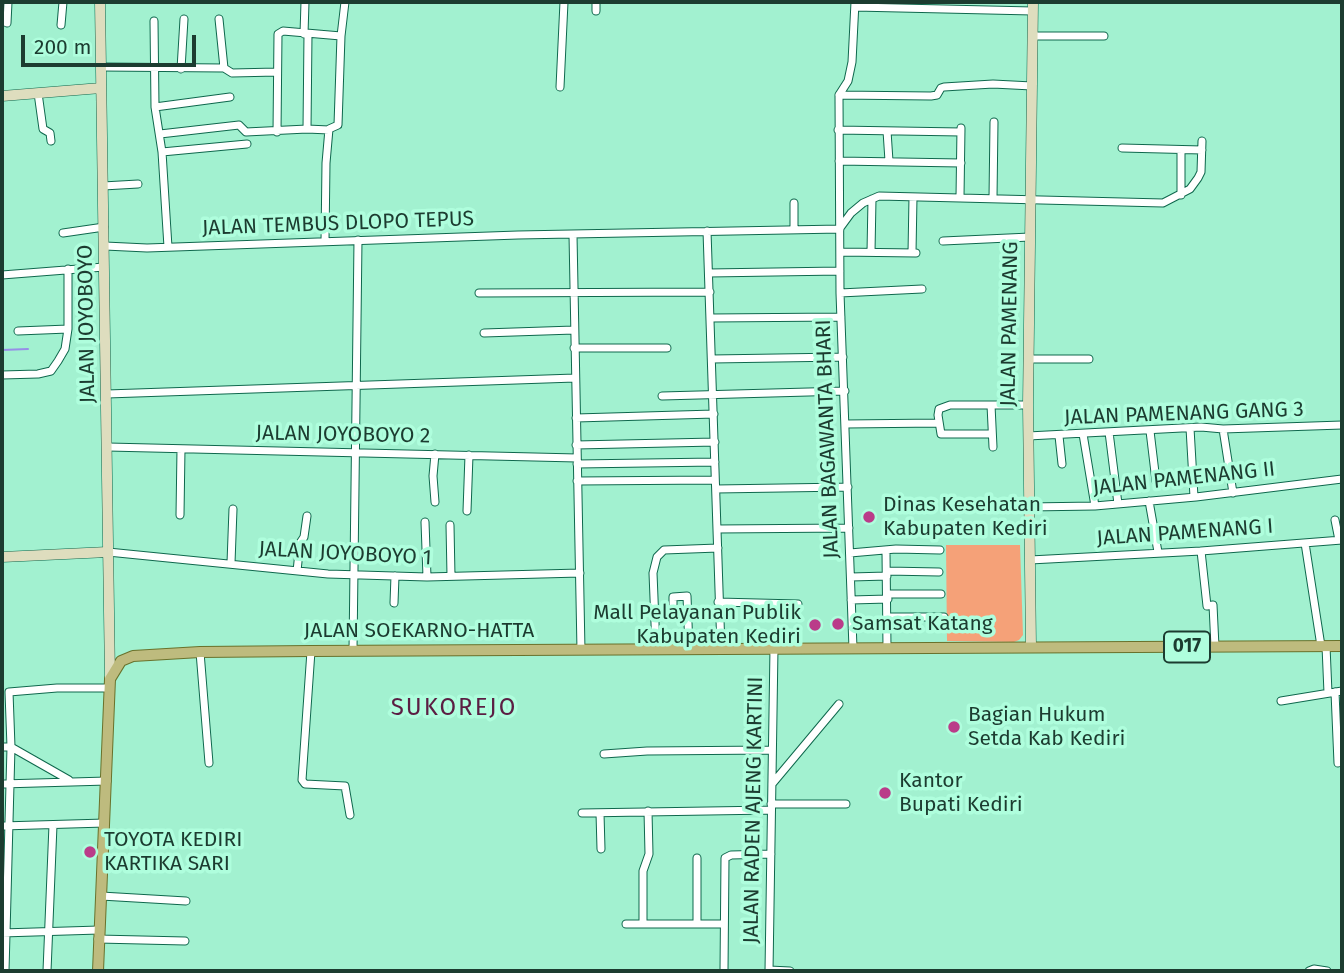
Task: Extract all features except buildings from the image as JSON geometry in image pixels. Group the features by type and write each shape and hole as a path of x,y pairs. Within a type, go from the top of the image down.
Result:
{"main road":[{"name":"JALAN JOYOBOYO","path":"100,2 110,683"},
{"name":"JALAN PAMENANG","path":"1031,647 1028,359 1033,6"},
{"path":"2,96 101,88"},
{"path":"2,557 108,552"},
{"path":"108,645 118,655 133,656"},
{"name":"017","path":"1031,647 1342,646"},
{"name":"JALAN SOEKARNO-HATTA","path":"133,656 200,652 1031,647"},
{"path":"97,971 110,683 121,661 133,656"}],"street":[{"path":"7,23 8,2"},
{"path":"61,25 63,2"},
{"path":"306,2 307,129"},
{"path":"325,241 326,163 333,128 345,2"},
{"path":"560,88 564,2"},
{"path":"596,2 596,11"},
{"path":"839,95 848,81 852,62 855,4 1033,6"},
{"path":"181,69 184,19"},
{"path":"219,19 224,68"},
{"path":"154,21 155,107 162,152 168,247"},
{"path":"276,132 278,34 284,31 341,36"},
{"path":"1033,36 1104,36"},
{"path":"101,67 224,68 232,73 276,72"},
{"path":"839,95 876,93 931,96 937,95 944,87 993,84 1032,86"},
{"path":"38,93 43,128 50,133 51,141"},
{"name":"JALAN BAGAWANTA BHARI","path":"839,95 840,293 853,648"},
{"path":"155,107 230,97"},
{"path":"993,198 994,122"},
{"path":"160,134 239,125 246,132 333,128"},
{"path":"838,130 961,130 960,197"},
{"path":"887,131 889,162"},
{"path":"840,229 851,213 879,196 1157,204 1190,190 1198,178 1202,141"},
{"path":"162,152 247,144"},
{"path":"1122,148 1202,150"},
{"path":"1181,149 1181,195"},
{"path":"839,161 961,163"},
{"path":"103,186 138,184"},
{"path":"840,252 914,253 913,197"},
{"path":"871,252 872,199"},
{"path":"794,203 794,229"},
{"path":"63,233 104,228"},
{"name":"JALAN TEMBUS DLOPO TEPUS","path":"105,246 168,247 573,234 840,229"},
{"path":"706,231 721,649"},
{"path":"573,234 581,650"},
{"path":"943,240 1030,237"},
{"path":"353,651 358,240"},
{"path":"2,275 104,267"},
{"path":"2,375 51,371 65,349 68,329 68,269"},
{"path":"709,273 840,271"},
{"path":"840,293 922,289"},
{"path":"478,293 710,292"},
{"path":"711,318 841,317"},
{"path":"18,331 68,329"},
{"path":"484,333 574,330"},
{"path":"574,348 667,348"},
{"path":"712,359 843,357"},
{"path":"1028,359 1089,359"},
{"path":"107,394 575,378"},
{"path":"662,396 845,391"},
{"path":"991,405 993,447"},
{"path":"992,434 940,433 938,415 942,406 1028,405"},
{"path":"576,418 714,414"},
{"path":"846,424 939,422"},
{"name":"JALAN PAMENANG GANG 3","path":"1028,436 1190,428 1342,425"},
{"path":"1190,428 1194,497"},
{"path":"1223,429 1233,493"},
{"path":"1150,431 1156,481"},
{"path":"1109,432 1118,504"},
{"path":"1083,434 1095,506"},
{"path":"1059,436 1062,464"},
{"path":"576,445 715,442"},
{"name":"JALAN JOYOBOYO 2","path":"108,447 469,455 577,461 715,462"},
{"path":"180,515 181,449"},
{"path":"435,454 435,502"},
{"path":"467,512 469,455"},
{"name":"JALAN PAMENANG II","path":"1029,507 1118,504 1342,479"},
{"path":"577,481 848,487"},
{"path":"1149,501 1158,552"},
{"path":"231,563 233,509"},
{"path":"297,572 300,543 304,537 307,516"},
{"path":"1335,520 1340,540"},
{"path":"425,523 427,577"},
{"path":"450,525 451,576"},
{"path":"717,528 849,528"},
{"name":"JALAN PAMENANG I","path":"1030,560 1340,540"},
{"path":"1305,543 1323,646 1335,692 1338,763"},
{"path":"656,649 653,573 657,556 664,551 718,548"},
{"path":"850,553 886,552 896,549 940,550"},
{"path":"1201,551 1207,606 1213,605 1215,647"},
{"name":"JALAN JOYOBOYO 1","path":"108,552 297,572 353,575 427,577 580,573"},
{"path":"886,552 887,648"},
{"path":"850,577 939,572"},
{"path":"394,603 395,576"},
{"path":"851,600 941,594"},
{"path":"673,617 673,597 687,596 689,649"},
{"path":"718,602 798,604"},
{"path":"888,617 944,617"},
{"name":"JALAN RADEN AJENG KARTINI","path":"769,971 774,649"},
{"path":"312,651 303,781 304,784 345,786 350,815"},
{"path":"200,652 209,763"},
{"path":"5,971 3,933 6,783 11,747 9,692 110,683"},
{"path":"1281,701 1335,692"},
{"path":"772,784 839,704"},
{"path":"2,747 11,747 71,781"},
{"path":"604,754 772,750"},
{"path":"6,783 107,781"},
{"path":"582,813 846,804"},
{"path":"643,924 643,871 649,854 648,811"},
{"path":"600,813 601,849"},
{"path":"5,826 105,823"},
{"path":"47,971 53,825"},
{"path":"724,971 727,855 771,854"},
{"path":"697,858 697,924"},
{"path":"101,896 186,901"},
{"path":"626,924 724,924"},
{"path":"3,933 49,931 185,941"},
{"path":"1310,971 1314,968 1327,971"},
{"path":"769,971 790,971"}],"shaded area":[{"path":"946,545 1020,545 1023,635 1019,640 947,641"}],"waterway":[{"path":"2,350 28,349"}],"place":[{"name":"Dinas Kesehatan Kabupaten Kediri","path":"869,517"},
{"name":"Samsat Katang","path":"838,624"},
{"name":"Mall Pelayanan Publik Kabupaten Kediri","path":"815,625"},
{"name":"Bagian Hukum Setda Kab Kediri","path":"954,727"},
{"name":"Kantor Bupati Kediri","path":"885,793"},
{"name":"TOYOTA KEDIRI KARTIKA SARI","path":"90,852"}],"district":[{"name":"SUKOREJO","path":"454,708"}]}
